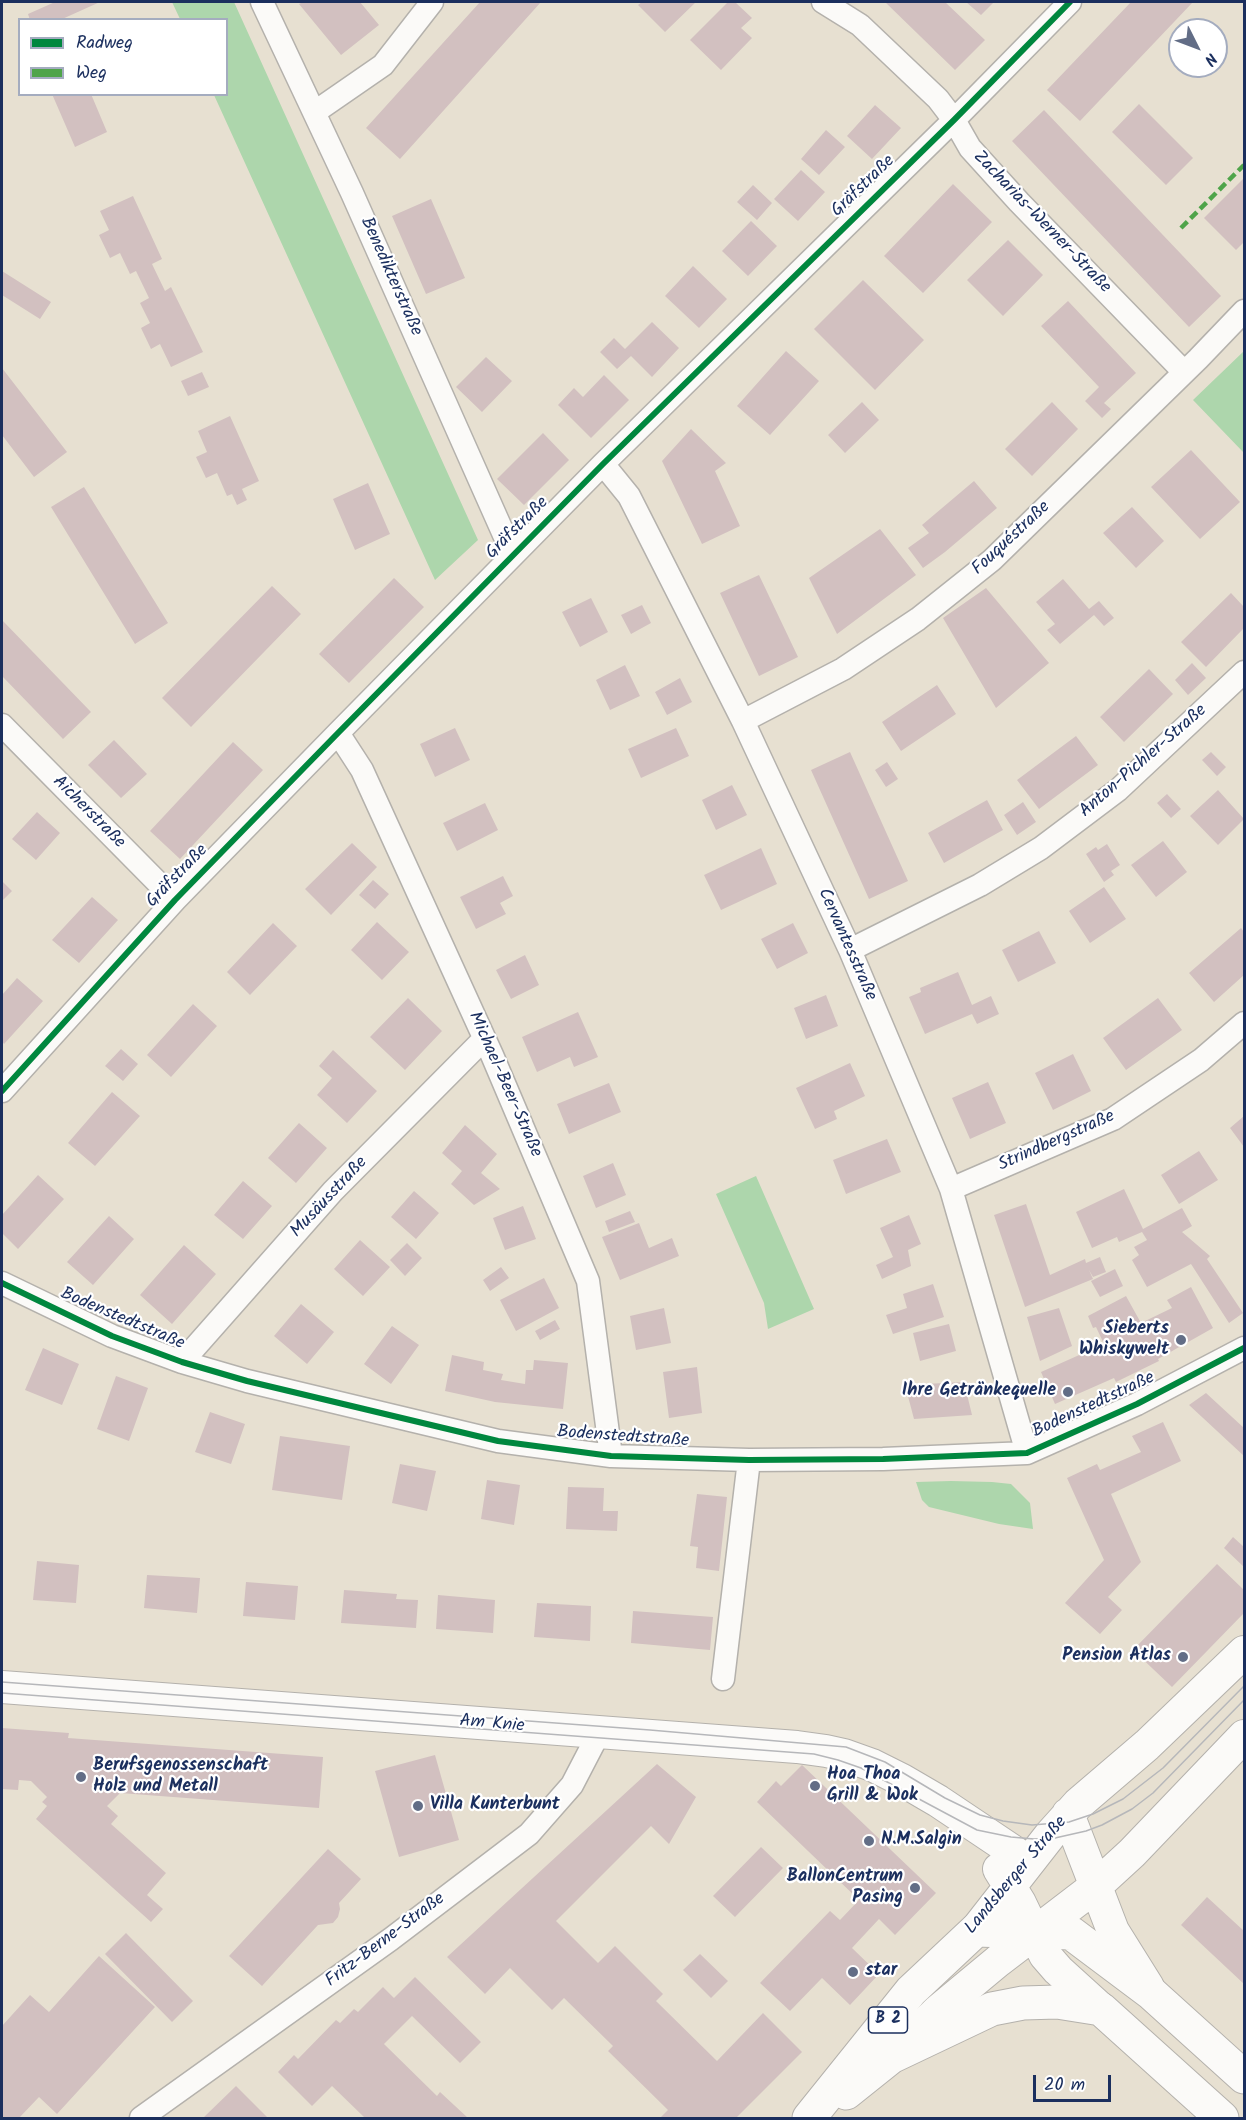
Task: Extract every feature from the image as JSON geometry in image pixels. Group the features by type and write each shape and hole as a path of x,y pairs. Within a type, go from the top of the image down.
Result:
{"main road":[{"name":"Landsberger Straße","path":"808,2118 911,1991 976,1930 1068,1814 1148,1745 1245,1652"},
{"name":"Am Knie","path":"2,1688 797,1747 844,1755 902,1780 966,1820 1020,1873 1035,1934 1045,1954 1058,1970 1101,2009"},
{"path":"891,2057 939,2010 998,1960 1096,1886 1132,1853 1245,1736"},
{"path":"1068,1814 1116,1938 1151,1993"},
{"path":"976,1930 1071,1934 1151,1993 1245,2077"},
{"name":"B 2","path":"814,2118 891,2057 984,2013 1001,2007 1050,2002 1101,2009"},
{"path":"1101,2009 1222,2118"}],"street":[{"name":"Benedikterstraße","path":"262,2 315,112 513,555"},
{"path":"315,112 383,65 432,2"},
{"name":"Zacharias-Werner-Straße","path":"823,2 860,25 938,99 954,120 970,148 1019,202 1184,372"},
{"name":"Gräfstraße","path":"2,1091 176,900 338,733 603,464 954,120 1070,2"},
{"name":"Fouquéstraße","path":"743,721 843,669 918,619 992,560 1245,311"},
{"name":"Cervantesstraße","path":"603,464 629,496 743,721 850,950 951,1189 1027,1453"},
{"name":"Anton-Pichler-Straße","path":"850,950 980,885 1041,848 1118,790 1245,672"},
{"name":"Aicherstraße","path":"2,725 176,900"},
{"name":"Michael-Beer-Straße","path":"338,733 362,770 484,1039 588,1281 611,1456"},
{"name":"Strindbergstraße","path":"951,1189 1113,1119 1201,1060 1245,1023"},
{"name":"Musäusstraße","path":"182,1362 333,1191 484,1039"},
{"name":"Bodenstedtstraße","path":"2,1283 112,1336 182,1362 247,1381 498,1441 611,1456 749,1460 883,1459 1027,1453 1137,1404 1245,1348"},
{"path":"723,1679 749,1460"},
{"name":"Fritz-Berne-Straße","path":"141,2118 381,1946 529,1834 572,1785 599,1733"}],"green space":[{"path":"172,2 234,2 478,540 435,580 214,96 228,96 228,18 180,18"},
{"path":"1244,351 1244,453 1193,400"},
{"path":"756,1176 814,1309 768,1329 764,1303 716,1194"},
{"path":"916,1482 1011,1484 1030,1503 1033,1529 999,1524 929,1507 922,1500"}],"building":[{"path":"55,2 100,2 64,18 29,18 28,14"},
{"path":"303,2 360,2 379,25 341,55 299,4"},
{"path":"480,2 541,2 400,159 366,128"},
{"path":"642,2 696,2 665,32 638,5"},
{"path":"728,2 735,2 752,18 741,28 752,38 721,70 690,40"},
{"path":"885,2 945,2 985,40 955,70"},
{"path":"966,2 994,2 981,15"},
{"path":"1131,2 1193,2 1178,18 1168,18 1168,28 1080,121 1047,90"},
{"path":"53,96 92,96 107,132 75,147"},
{"path":"1139,104 1193,158 1166,185 1112,132"},
{"path":"875,105 901,128 872,159 847,136"},
{"path":"1044,110 1221,296 1189,327 1012,141"},
{"path":"826,130 845,147 819,175 801,159"},
{"path":"801,170 825,192 798,221 774,199"},
{"path":"1244,178 1244,242 1236,250 1204,218"},
{"path":"953,184 992,222 923,293 884,256"},
{"path":"753,185 772,203 757,220 737,202"},
{"path":"133,196 162,259 152,264 165,291 171,287 203,352 171,367 160,344 151,349 141,328 150,323 140,303 149,298 136,271 130,274 120,253 110,258 99,235 109,230 100,211"},
{"path":"431,199 465,278 426,294 392,216"},
{"path":"751,221 777,246 748,276 722,251"},
{"path":"1008,240 1043,275 1003,316 967,280"},
{"path":"693,266 727,299 699,328 665,296"},
{"path":"2,271 51,302 40,319 2,295"},
{"path":"863,280 924,340 875,390 814,329"},
{"path":"1068,301 1136,373 1104,403 1111,409 1102,418 1085,401 1099,387 1041,326"},
{"path":"652,322 679,348 652,377 631,356 617,369 600,352 614,338 625,349"},
{"path":"786,351 819,381 770,435 737,406"},
{"path":"486,357 512,381 482,412 456,387"},
{"path":"2,368 67,452 34,477 2,435"},
{"path":"202,372 209,387 188,396 181,381"},
{"path":"604,375 629,400 591,438 558,405 574,388 583,397"},
{"path":"862,402 879,420 845,453 828,435"},
{"path":"1052,402 1078,429 1032,476 1005,449"},
{"path":"230,416 259,481 242,489 247,500 237,505 232,494 227,496 217,473 206,478 196,457 207,452 198,431"},
{"path":"691,429 726,463 715,471 740,526 702,544 662,461"},
{"path":"543,433 569,460 524,505 497,479"},
{"path":"1191,450 1240,502 1200,539 1151,487"},
{"path":"974,481 997,508 923,568 908,548 929,533 922,525"},
{"path":"368,483 390,534 355,550 333,499"},
{"path":"84,487 168,623 135,644 51,507"},
{"path":"1132,507 1164,541 1136,568 1103,533"},
{"path":"880,529 916,575 837,634 809,578"},
{"path":"759,575 798,657 759,676 720,593"},
{"path":"394,578 424,607 349,683 319,654"},
{"path":"1063,579 1089,609 1099,601 1114,618 1104,626 1094,615 1060,644 1047,630 1055,624 1036,602"},
{"path":"272,586 301,614 191,727 162,698"},
{"path":"986,588 1049,663 996,708 943,618"},
{"path":"1231,593 1244,607 1244,628 1206,667 1181,642"},
{"path":"591,598 608,632 580,647 562,612"},
{"path":"642,605 651,623 631,634 621,615"},
{"path":"2,620 91,712 63,739 2,676"},
{"path":"1192,663 1206,678 1188,695 1175,680"},
{"path":"625,665 640,696 610,710 596,680"},
{"path":"1149,669 1173,694 1124,742 1100,717"},
{"path":"680,678 692,702 667,715 655,692"},
{"path":"937,685 956,714 901,751 882,722"},
{"path":"455,728 470,760 435,777 420,744"},
{"path":"676,728 689,756 641,778 628,749"},
{"path":"1076,736 1098,765 1039,809 1017,780"},
{"path":"114,740 147,774 121,798 88,765"},
{"path":"233,742 263,770 180,859 150,831"},
{"path":"850,752 908,881 869,899 811,770"},
{"path":"1211,752 1226,767 1217,776 1202,760"},
{"path":"887,762 898,779 886,787 875,770"},
{"path":"732,785 747,815 716,830 702,800"},
{"path":"1218,790 1244,819 1218,845 1190,816"},
{"path":"1167,794 1181,809 1171,818 1157,803"},
{"path":"987,800 1003,830 944,863 928,833"},
{"path":"1023,802 1036,822 1017,835 1004,815"},
{"path":"485,803 498,830 457,851 443,823"},
{"path":"37,812 60,833 36,860 12,839"},
{"path":"1163,841 1187,872 1156,897 1131,865"},
{"path":"352,843 377,867 331,915 305,889"},
{"path":"1107,844 1120,865 1111,871 1114,875 1104,882 1086,854 1096,847 1098,850"},
{"path":"761,848 777,884 721,910 704,875"},
{"path":"503,876 513,896 500,903 506,914 476,929 460,897"},
{"path":"373,880 389,894 375,909 359,895"},
{"path":"2,881 12,891 2,901"},
{"path":"1104,887 1126,919 1090,943 1069,911"},
{"path":"92,897 118,920 79,963 52,940"},
{"path":"377,922 409,952 382,980 351,950"},
{"path":"273,923 297,946 250,995 227,972"},
{"path":"793,923 808,953 777,969 761,939"},
{"path":"1241,928 1244,932 1244,975 1214,1002 1189,973"},
{"path":"1039,931 1056,963 1018,982 1002,950"},
{"path":"525,955 539,985 511,999 496,970"},
{"path":"958,972 972,1005 991,996 999,1014 977,1024 972,1014 925,1034 909,997 921,992 920,988"},
{"path":"17,978 43,1001 4,1044 2,1041 2,995"},
{"path":"826,995 838,1026 806,1039 794,1008"},
{"path":"408,998 442,1031 405,1070 370,1037"},
{"path":"1158,998 1182,1030 1126,1070 1103,1038"},
{"path":"193,1004 217,1026 171,1077 147,1055"},
{"path":"578,1012 598,1057 574,1067 570,1057 537,1072 522,1037"},
{"path":"121,1049 138,1064 123,1081 105,1066"},
{"path":"333,1050 377,1091 347,1123 317,1095 332,1078 319,1066"},
{"path":"1073,1054 1091,1091 1053,1110 1035,1073"},
{"path":"850,1063 865,1096 834,1111 837,1119 815,1129 796,1088"},
{"path":"988,1082 1006,1123 970,1139 952,1098"},
{"path":"609,1083 621,1112 569,1134 557,1104"},
{"path":"112,1092 140,1116 95,1166 68,1143"},
{"path":"1244,1116 1244,1147 1230,1128"},
{"path":"299,1123 327,1148 296,1183 268,1158"},
{"path":"465,1125 497,1154 481,1173 500,1189 474,1205 451,1184 462,1171 442,1153"},
{"path":"887,1139 901,1172 846,1194 833,1160"},
{"path":"1199,1151 1218,1180 1179,1204 1161,1175"},
{"path":"613,1163 626,1195 596,1208 583,1176"},
{"path":"38,1175 64,1199 18,1249 2,1233 2,1215"},
{"path":"243,1181 272,1206 243,1239 214,1215"},
{"path":"1124,1189 1143,1229 1182,1208 1192,1226 1182,1232 1210,1256 1207,1259 1243,1313 1229,1323 1191,1264 1147,1287 1132,1260 1139,1255 1134,1247 1147,1240 1142,1232 1119,1242 1117,1237 1092,1248 1076,1212"},
{"path":"414,1191 439,1213 416,1239 391,1217"},
{"path":"1026,1204 1050,1275 1085,1259 1086,1263 1100,1257 1106,1272 1093,1277 1089,1270 1093,1279 1025,1307 994,1215"},
{"path":"523,1206 536,1239 505,1250 493,1218"},
{"path":"630,1211 635,1222 609,1232 605,1221"},
{"path":"909,1215 921,1244 908,1250 911,1266 882,1279 876,1265 893,1257 880,1228"},
{"path":"109,1216 134,1239 93,1285 67,1262"},
{"path":"639,1223 649,1248 672,1238 679,1256 620,1280 602,1237"},
{"path":"360,1240 390,1267 363,1296 334,1269"},
{"path":"407,1243 422,1258 405,1276 390,1260"},
{"path":"184,1245 216,1274 172,1324 140,1295"},
{"path":"501,1267 509,1278 490,1291 483,1280"},
{"path":"1115,1269 1123,1286 1100,1297 1091,1281"},
{"path":"544,1278 559,1308 516,1331 500,1300"},
{"path":"933,1284 944,1317 893,1334 886,1315 907,1308 903,1294"},
{"path":"1191,1287 1213,1328 1158,1359 1159,1361 1116,1382 1114,1378 1055,1404 1041,1372 1104,1344 1088,1316 1126,1296 1141,1323 1172,1308 1167,1300"},
{"path":"301,1304 334,1332 307,1364 274,1336"},
{"path":"664,1308 671,1343 636,1350 630,1316"},
{"path":"1059,1308 1072,1346 1040,1361 1027,1317"},
{"path":"555,1320 560,1329 540,1340 535,1331"},
{"path":"949,1324 956,1351 920,1361 913,1333"},
{"path":"392,1326 419,1345 391,1384 364,1364"},
{"path":"43,1348 79,1364 62,1405 25,1390"},
{"path":"452,1355 484,1362 483,1370 503,1374 501,1380 525,1384 526,1370 533,1370 534,1360 568,1363 563,1409 495,1402 445,1391"},
{"path":"697,1367 702,1413 669,1418 663,1372"},
{"path":"116,1376 148,1388 129,1441 97,1429"},
{"path":"964,1382 972,1415 914,1419 905,1385"},
{"path":"1206,1393 1244,1428 1244,1456 1189,1405"},
{"path":"210,1412 245,1424 231,1464 195,1452"},
{"path":"1163,1422 1181,1461 1111,1494 1141,1562 1108,1597 1122,1610 1100,1634 1065,1603 1104,1560 1067,1478 1097,1464 1100,1470 1141,1452 1132,1436"},
{"path":"280,1436 350,1446 342,1500 272,1490"},
{"path":"400,1464 436,1471 427,1511 392,1503"},
{"path":"487,1480 520,1485 514,1525 481,1519"},
{"path":"568,1487 604,1488 603,1511 618,1511 617,1531 566,1529"},
{"path":"697,1494 727,1497 719,1571 696,1568 698,1547 690,1546"},
{"path":"1233,1537 1244,1547 1244,1567 1224,1548"},
{"path":"37,1561 79,1565 76,1603 33,1600"},
{"path":"1217,1564 1244,1590 1244,1613 1172,1687 1133,1650"},
{"path":"147,1575 200,1578 197,1613 144,1608"},
{"path":"246,1582 298,1586 295,1620 243,1616"},
{"path":"344,1590 397,1594 396,1599 418,1600 416,1628 341,1623"},
{"path":"438,1595 495,1600 493,1633 436,1629"},
{"path":"537,1603 591,1606 590,1641 534,1637"},
{"path":"633,1611 713,1617 710,1650 631,1643"},
{"path":"2,1728 69,1733 68,1738 323,1757 319,1808 120,1793 107,1806 118,1816 111,1824 166,1873 147,1895 163,1909 151,1922 36,1819 47,1806 42,1802 47,1797 31,1781 19,1780 18,1790 2,1789"},
{"path":"435,1755 459,1840 399,1857 375,1771"},
{"path":"657,1764 696,1797 669,1844 651,1826 556,1921 598,1963 615,1946 663,1994 656,2001 717,2061 763,2013 802,2052 736,2118 660,2118 668,2110 608,2051 613,2046 564,1998 552,2010 510,1968 485,1994 447,1957"},
{"path":"802,1765 936,1893 895,1935 879,1919 852,1948 879,1974 850,2005 822,1978 790,2011 760,1983 830,1911 840,1920 859,1900 757,1802 776,1781 781,1786"},
{"path":"761,1847 783,1868 735,1917 713,1896"},
{"path":"328,1849 361,1879 339,1903 338,1917 333,1923 318,1925 262,1986 229,1956"},
{"path":"1207,1897 1244,1931 1244,1984 1181,1925"},
{"path":"126,1933 193,2001 172,2022 105,1954"},
{"path":"700,1954 728,1981 711,1998 683,1970"},
{"path":"99,1956 155,2007 57,2114 39,2097 19,2118 2,2118 2,2026 30,1995 49,2012"},
{"path":"415,1977 481,2042 460,2063 412,2016 384,2044 437,2096 440,2092 468,2118 365,2118 332,2086 312,2106 278,2072 294,2055 298,2059 336,2020 340,2023 354,2009 358,2012 383,1987 394,1998"},
{"path":"236,2086 268,2118 203,2118"}],"tram line":[{"path":"2,1682 650,1730 846,1747 885,1762 945,1798 980,1815 1032,1825 1069,1822 1093,1814 1123,1799 1163,1768 1244,1686"},
{"path":"2,1693 814,1754 861,1768 977,1830 1034,1839 1055,1838 1086,1831 1132,1809 1153,1793 1244,1700"}],"marked path":[{"path":"1181,228 1244,165"}],"cycle path":[{"path":"2,1091 175,900 338,733 603,464 954,120 1070,2"},
{"path":"2,1283 112,1336 182,1362 247,1381 498,1441 611,1456 749,1460 883,1459 1027,1453 1137,1404 1244,1348"}],"place":[{"name":"Sieberts Whiskywelt","path":"1181,1340"},
{"name":"Ihre Getränkequelle","path":"1068,1392"},
{"name":"Pension Atlas","path":"1183,1657"},
{"name":"Berufsgenossenschaft Holz und Metall","path":"81,1777"},
{"name":"Hoa Thoa Grill & Wok","path":"815,1786"},
{"name":"Villa Kunterbunt","path":"418,1806"},
{"name":"N.M.Salgin","path":"869,1841"},
{"name":"BallonCentrum Pasing","path":"915,1888"},
{"name":"star","path":"853,1972"}]}
